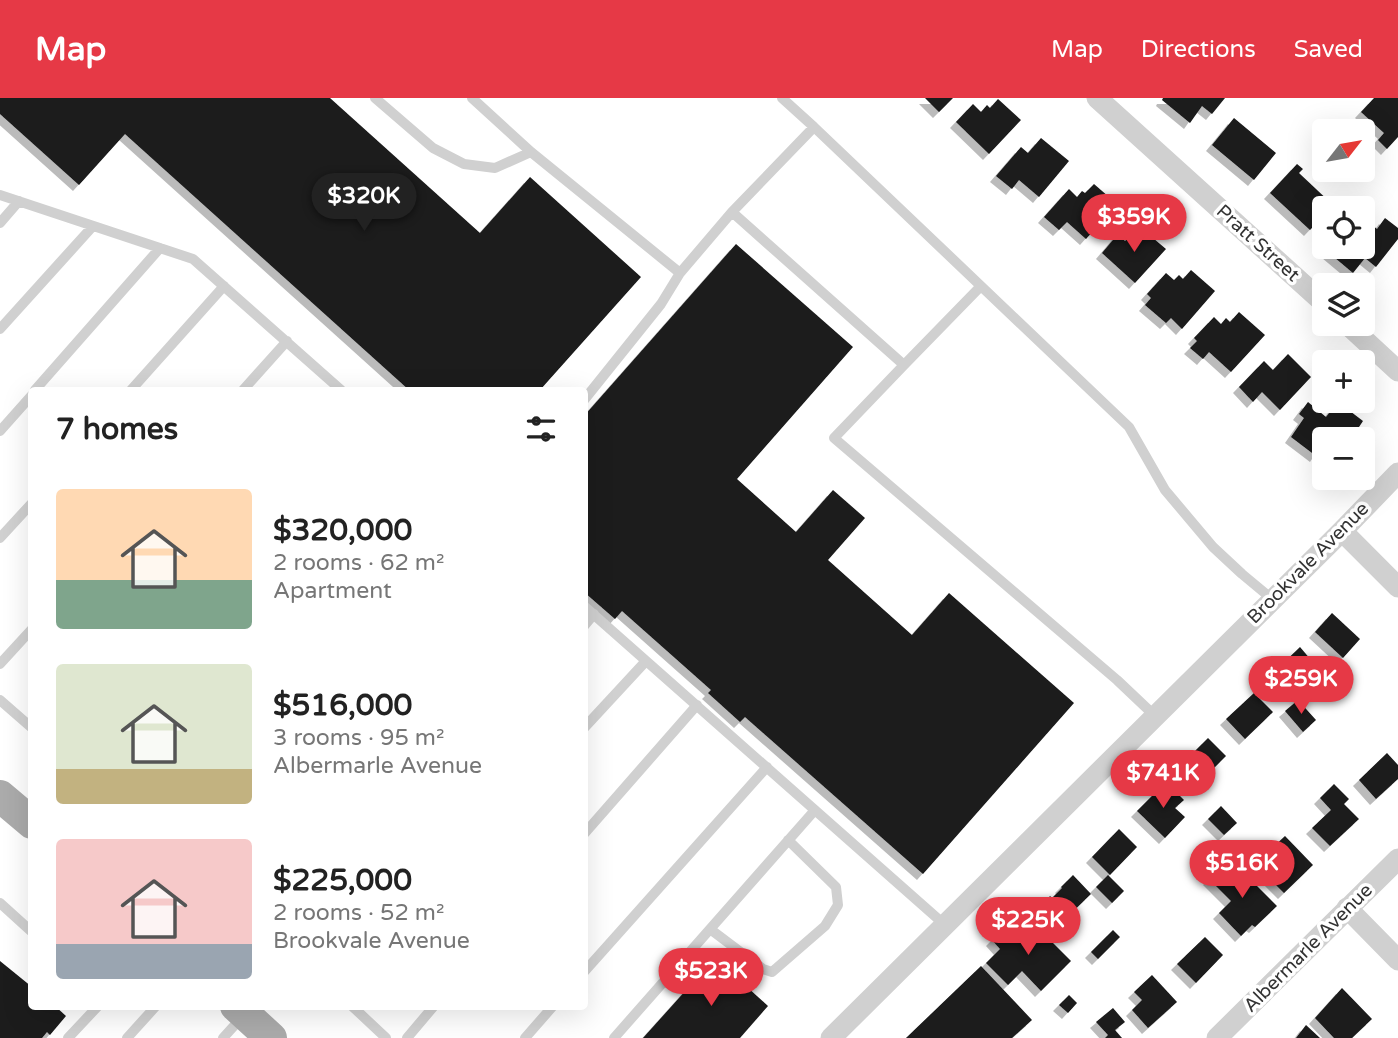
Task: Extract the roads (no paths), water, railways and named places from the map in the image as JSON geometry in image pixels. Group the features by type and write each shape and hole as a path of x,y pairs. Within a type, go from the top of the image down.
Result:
{"main road":[{"path":"0,796 28,820"},
{"path":"241,1010 271,1038"}],"street":[{"name":"Pratt Street","path":"1097,98 1312,292"},
{"path":"1360,336 1398,371"},
{"name":"Brookvale Avenue","path":"831,1038 1398,473"},
{"path":"1342,531 1398,587"},
{"name":"Albermarle Avenue","path":"1217,1038 1398,859"},
{"path":"1347,908 1398,960"}],"lane":[{"path":"375,98 433,148 464,164 495,169 531,152"},
{"path":"471,98 531,152 680,273"},
{"path":"782,98 1129,427 1165,490 1213,547 1272,599"},
{"path":"588,396 661,304 680,273 732,212 814,127"},
{"path":"0,195 193,259 287,341 334,387"},
{"path":"0,223 19,201"},
{"path":"732,212 904,365"},
{"path":"0,329 93,226"},
{"path":"39,387 160,248"},
{"path":"134,387 224,286"},
{"path":"981,286 834,439 1117,680 1155,716"},
{"path":"246,387 287,341"},
{"path":"0,431 28,400"},
{"path":"0,538 28,507"},
{"path":"588,609 945,925"},
{"path":"588,621 594,614"},
{"path":"0,664 28,633"},
{"path":"588,725 646,660"},
{"path":"0,699 28,724"},
{"path":"588,829 697,705"},
{"path":"588,968 767,767"},
{"path":"614,1038 815,810"},
{"path":"710,929 763,969 772,972 825,926 838,905 836,887 788,840"},
{"path":"0,903 28,928"},
{"path":"68,1038 94,1010"},
{"path":"127,1038 152,1010"},
{"path":"223,1038 241,1010"},
{"path":"356,1010 386,1038"},
{"path":"407,1038 431,1010"},
{"path":"525,1038 550,1010"}]}
